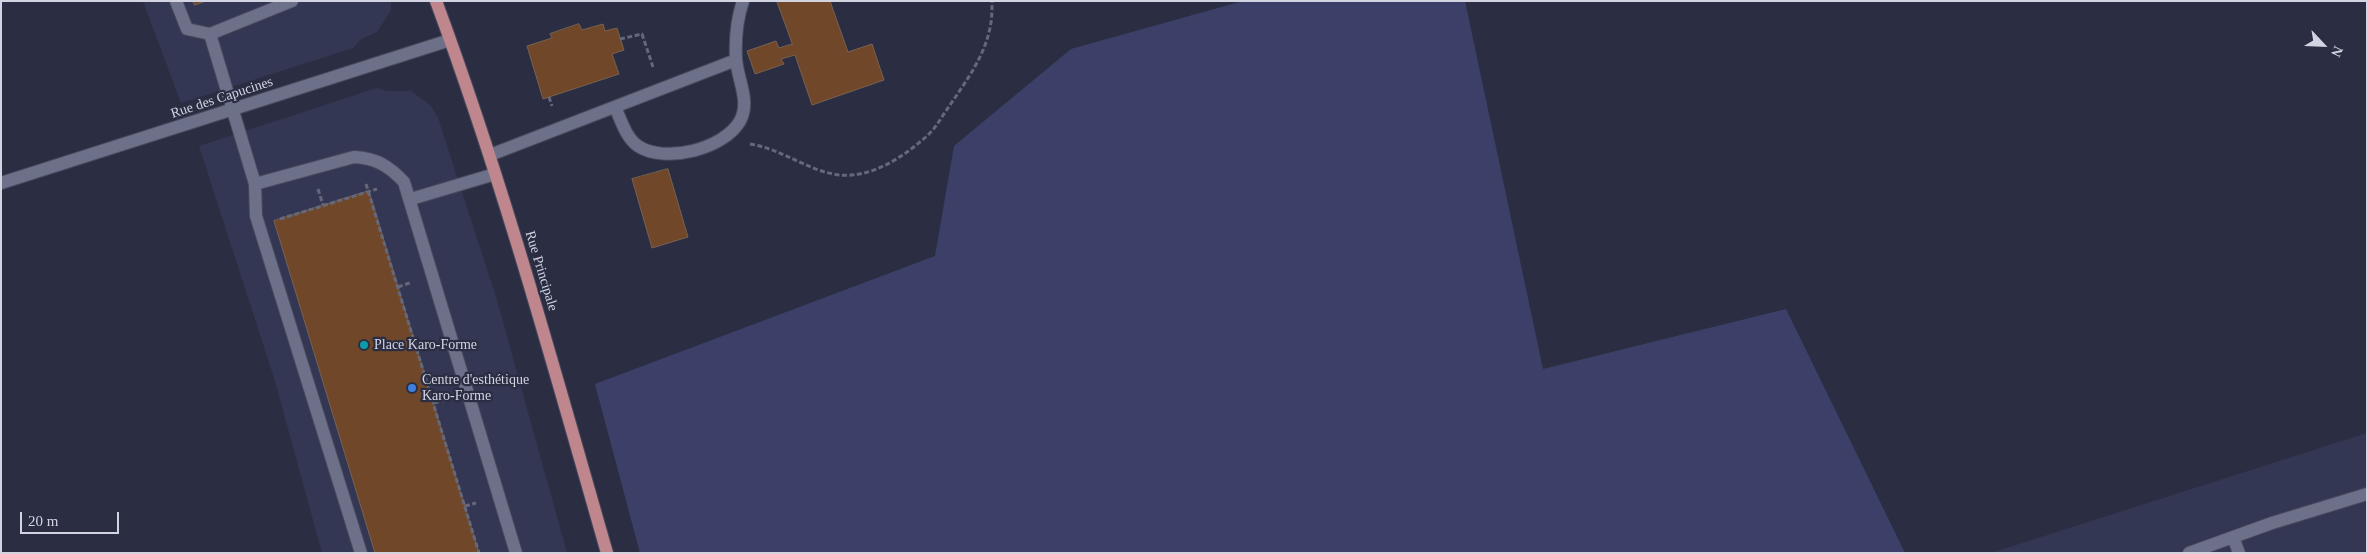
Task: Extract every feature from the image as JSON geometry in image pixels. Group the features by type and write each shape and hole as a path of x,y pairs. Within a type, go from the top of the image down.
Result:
{"main road":[{"name":"Rue Principale","path":"436,1 490,155 556,370 607,553"}],"street":[{"path":"176,1 187,29 210,34 292,1"},
{"path":"615,107 626,133 636,145 650,153 666,155 693,151 720,140 732,132 744,110 744,100 736,60 736,30 743,1"},
{"path":"210,34 256,184 256,216 361,553"},
{"name":"Rue des Capucines","path":"1,183 450,40"},
{"path":"490,155 736,60"},
{"path":"256,184 332,161 354,157 367,158 384,163 404,182 516,553"},
{"path":"411,200 495,174"},
{"path":"2189,553 2367,494"},
{"path":"2233,537 2239,553"}],"path":[{"path":"720,140 768,147 810,166 839,175 862,174 882,167 909,151 932,132 974,70 990,29 992,1"},
{"path":"620,39 642,34 661,89"},
{"path":"274,221 369,191 479,553"}],"shaded area":[{"path":"143,1 391,1 391,10 377,32 361,39 353,48 181,103"},
{"path":"1243,1 1465,1 1543,369 1786,309 1905,553 640,553 595,384 935,256 954,146 1071,49"},
{"path":"377,88 386,91 411,91 431,106 438,118 496,297 567,553 322,553 275,381 199,146"},
{"path":"2367,433 2367,553 1991,553"}],"building":[{"path":"193,1 206,1 195,5"},
{"path":"777,1 830,1 848,52 872,44 884,80 812,105 795,55 781,59 784,64 755,74 747,51 776,41 779,48 792,44"},
{"path":"579,24 582,30 603,24 605,31 617,28 624,50 612,54 619,74 543,99 527,46 552,38 550,34"},
{"path":"668,169 688,237 652,248 632,179"},
{"name":"Place Karo-Forme","path":"369,191 479,553 375,553 274,221"}],"place":[{"name":"Place Karo-Forme","path":"364,345"},
{"name":"Centre d'esthétique Karo-Forme","path":"412,388"}]}
